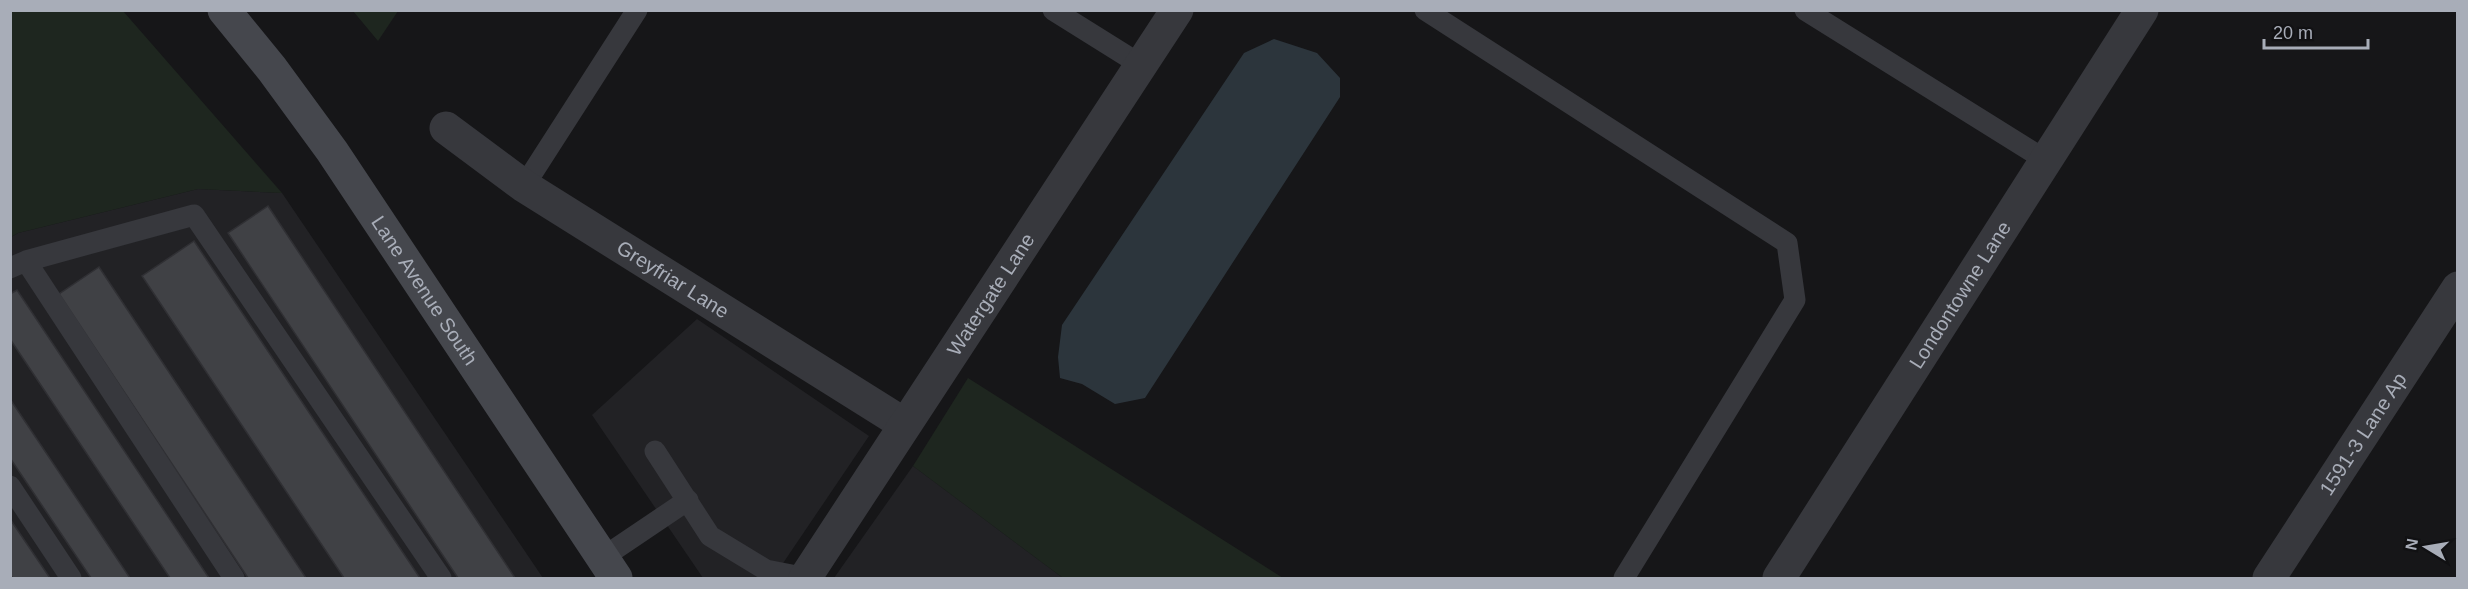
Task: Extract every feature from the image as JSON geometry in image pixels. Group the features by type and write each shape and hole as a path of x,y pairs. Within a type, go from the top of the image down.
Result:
{"main road":[{"name":"Lane Avenue South","path":"224,10 272,69 332,151 609,568"}],"street":[{"name":"Watergate Lane","path":"806,578 904,424 1177,10"},
{"name":"Londontowne Lane","path":"1779,579 2142,10"},
{"name":"Greyfriar Lane","path":"446,128 524,186 904,424"},
{"name":"1591-3 Lane Ap","path":"2269,579 2457,288"}],"lane":[{"path":"524,186 637,10"},
{"path":"1053,10 1141,65"},
{"path":"1425,10 1786,243 1795,300 1624,579"},
{"path":"1805,10 2047,161"},
{"path":"234,579 18,265 194,215 441,579"},
{"path":"656,451 710,536 766,570 806,578"},
{"path":"10,486 71,579"},
{"path":"609,568 688,501"}],"shaded area":[{"path":"11,10 123,11 282,193 198,189 18,233 11,237"},
{"path":"353,11 398,11 378,41"},
{"path":"1274,39 1317,53 1340,78 1340,97 1145,398 1115,404 1082,384 1060,378 1058,357 1062,325 1244,53"},
{"path":"198,189 282,193 543,578 11,578 11,237 18,233"},
{"path":"697,319 869,436 773,578 703,578 592,415"},
{"path":"968,378 1283,578 1063,578 913,466"},
{"path":"913,466 1063,578 834,578"}],"building":[{"path":"268,206 515,578 458,578 228,233"},
{"path":"194,241 420,578 344,578 142,276"},
{"path":"99,267 306,578 248,578 59,294"},
{"path":"17,290 209,578 170,578 10,339 10,294"},
{"path":"10,399 130,578 91,578 10,458"},
{"path":"10,519 50,578 13,578 10,575"}]}
